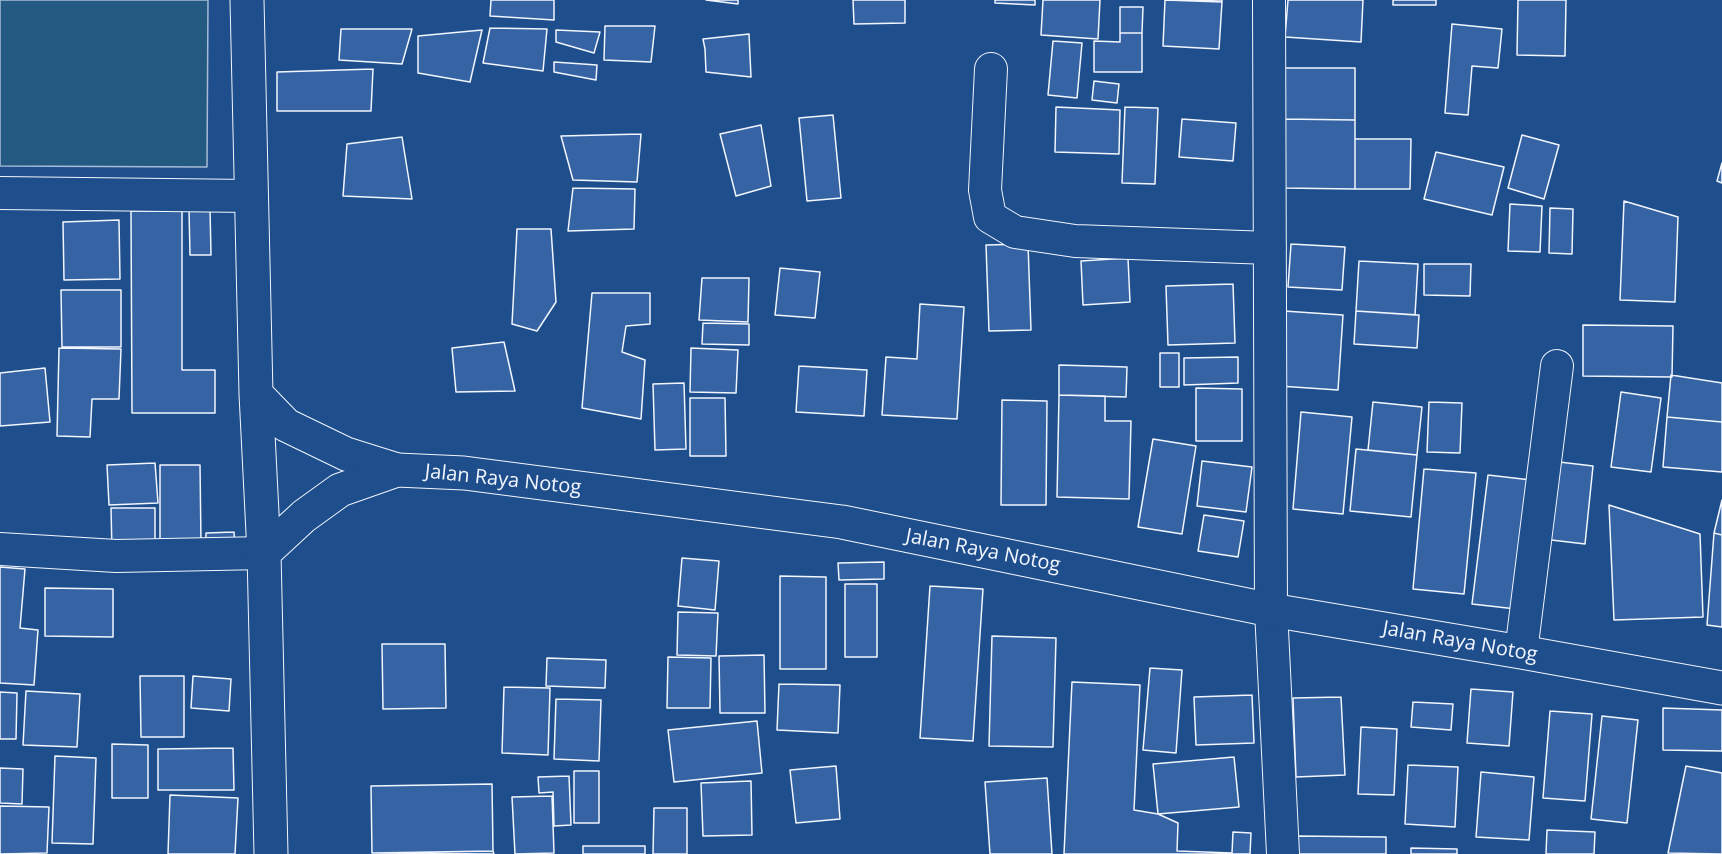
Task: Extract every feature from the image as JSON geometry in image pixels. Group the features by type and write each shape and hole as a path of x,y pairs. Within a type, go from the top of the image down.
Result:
{"main road":[{"path":"247,0 250,196 264,553 271,854"},
{"path":"256,394 286,425 346,454 397,470"},
{"name":"Jalan Raya Notog","path":"264,553 304,516 340,490 397,470 464,473 842,522 1271,609 1722,688"}],"street":[{"path":"1269,0 1271,609 1283,854"},
{"path":"991,69 985,190 990,218 1015,232 1075,241 1270,248"},
{"path":"0,193 250,196"},
{"path":"1521,652 1557,366"},
{"path":"0,549 116,556 264,553"}],"shaded area":[{"path":"0,0 208,0 207,167 0,166"}],"building":[{"path":"491,0 554,0 554,20 490,16"},
{"path":"706,0 738,0 738,4"},
{"path":"853,0 905,0 905,23 854,24"},
{"path":"995,0 1035,0 1035,5 995,3"},
{"path":"1043,0 1100,0 1098,39 1041,35"},
{"path":"1165,0 1222,2 1219,49 1163,46"},
{"path":"1185,0 1222,0 1222,2"},
{"path":"1288,0 1363,0 1361,42 1285,37"},
{"path":"1393,0 1436,0 1436,5 1393,5"},
{"path":"1518,0 1566,0 1565,56 1517,55"},
{"path":"1120,7 1143,7 1142,33 1120,33"},
{"path":"1452,24 1502,29 1498,68 1472,66 1468,115 1445,113"},
{"path":"605,26 655,26 651,62 604,60"},
{"path":"490,28 547,29 543,71 483,63"},
{"path":"341,29 412,29 402,64 339,60"},
{"path":"482,30 470,82 418,73 418,36"},
{"path":"556,30 600,32 594,53 556,42"},
{"path":"1120,33 1142,33 1142,72 1094,72 1094,41 1120,42"},
{"path":"749,34 751,77 706,72 703,39"},
{"path":"1053,41 1082,43 1077,98 1048,95"},
{"path":"554,62 597,65 596,80 554,72"},
{"path":"1283,68 1355,68 1355,120 1283,119"},
{"path":"373,69 371,111 277,111 277,72"},
{"path":"1094,81 1119,84 1117,103 1092,100"},
{"path":"1056,107 1120,110 1119,154 1055,152"},
{"path":"1125,107 1158,108 1155,184 1122,183"},
{"path":"833,115 841,198 807,201 799,118"},
{"path":"1182,119 1236,123 1233,161 1179,157"},
{"path":"1283,119 1355,120 1355,189 1283,188"},
{"path":"761,125 771,186 736,196 720,134"},
{"path":"641,134 637,182 573,180 561,136"},
{"path":"1522,135 1559,145 1544,199 1508,188"},
{"path":"402,137 412,199 343,196 347,144"},
{"path":"1355,139 1411,139 1410,189 1355,189"},
{"path":"1436,152 1504,167 1492,215 1424,199"},
{"path":"1722,163 1722,183 1717,181"},
{"path":"573,188 635,189 634,229 568,231"},
{"path":"1624,201 1678,217 1675,302 1620,300"},
{"path":"1510,204 1542,206 1540,252 1508,251"},
{"path":"1550,208 1573,209 1572,254 1549,253"},
{"path":"189,209 210,209 211,255 190,255"},
{"path":"131,211 182,211 182,370 215,370 215,413 132,413"},
{"path":"119,220 120,279 64,280 63,222"},
{"path":"517,229 551,229 556,302 537,331 512,324"},
{"path":"1028,244 1031,330 989,331 986,245"},
{"path":"1291,244 1345,247 1342,290 1288,287"},
{"path":"1128,258 1130,302 1083,305 1081,261"},
{"path":"1359,261 1418,264 1415,315 1356,311"},
{"path":"1424,264 1471,264 1470,296 1424,295"},
{"path":"780,268 820,272 815,318 775,315"},
{"path":"702,278 749,278 748,322 699,320"},
{"path":"1233,284 1235,343 1168,345 1166,286"},
{"path":"61,290 121,290 121,347 62,347"},
{"path":"592,293 650,293 650,324 626,326 622,352 645,360 641,419 582,408"},
{"path":"920,304 964,307 957,419 882,415 886,357 917,359"},
{"path":"1284,311 1343,315 1338,390 1279,386"},
{"path":"1356,311 1419,315 1417,348 1354,344"},
{"path":"703,323 749,324 749,345 702,344"},
{"path":"1583,325 1673,326 1672,377 1583,376"},
{"path":"504,342 515,391 456,392 452,348"},
{"path":"59,348 121,349 119,399 92,399 90,437 57,436"},
{"path":"691,348 738,350 736,393 690,392"},
{"path":"1160,353 1179,353 1179,387 1160,387"},
{"path":"1238,357 1238,383 1184,385 1184,358"},
{"path":"1059,365 1127,367 1126,397 1059,395"},
{"path":"799,366 867,370 864,416 796,412"},
{"path":"45,368 50,422 0,426 0,373"},
{"path":"1671,375 1722,383 1722,422 1667,417"},
{"path":"684,383 686,449 655,450 653,384"},
{"path":"1196,388 1242,389 1242,441 1196,441"},
{"path":"1621,392 1661,398 1651,472 1611,467"},
{"path":"1059,395 1105,396 1105,421 1131,421 1129,499 1057,497"},
{"path":"690,398 725,398 726,456 690,456"},
{"path":"1002,400 1047,401 1046,505 1001,505"},
{"path":"1373,402 1422,407 1417,455 1368,450"},
{"path":"1429,402 1462,403 1460,453 1427,452"},
{"path":"1301,412 1352,417 1343,514 1293,509"},
{"path":"1667,417 1722,422 1722,472 1663,467"},
{"path":"1153,439 1196,446 1182,534 1138,527"},
{"path":"1356,449 1417,455 1411,517 1350,511"},
{"path":"1202,461 1252,467 1246,512 1197,506"},
{"path":"1551,461 1593,466 1585,544 1543,539"},
{"path":"155,463 158,503 109,505 107,465"},
{"path":"160,465 200,465 201,544 160,545"},
{"path":"1424,469 1476,473 1464,594 1413,589"},
{"path":"1488,475 1531,480 1516,609 1472,604"},
{"path":"1722,500 1722,535 1714,533"},
{"path":"1609,505 1700,534 1703,617 1614,620"},
{"path":"111,508 155,508 155,551 112,552"},
{"path":"1204,515 1244,521 1238,557 1198,551"},
{"path":"234,532 235,547 206,549 206,533"},
{"path":"1714,533 1722,535 1722,627 1707,625"},
{"path":"682,558 719,561 715,610 678,606"},
{"path":"884,562 884,579 839,580 838,563"},
{"path":"0,567 25,569 20,628 38,630 34,685 0,683"},
{"path":"780,576 826,577 826,669 780,669"},
{"path":"845,584 877,584 877,657 845,657"},
{"path":"930,586 983,589 973,741 920,738"},
{"path":"45,588 113,589 113,637 45,636"},
{"path":"678,612 718,613 716,656 677,655"},
{"path":"992,636 1056,638 1053,747 989,746"},
{"path":"382,644 445,644 446,708 383,709"},
{"path":"764,655 765,713 720,713 719,656"},
{"path":"668,657 711,658 710,708 667,708"},
{"path":"547,658 606,660 605,688 546,686"},
{"path":"1150,668 1182,670 1176,753 1143,750"},
{"path":"140,676 184,676 184,737 141,737"},
{"path":"193,676 231,679 229,711 191,708"},
{"path":"1072,682 1140,685 1134,810 1158,814 1178,823 1177,851 1232,853 1233,832 1251,833 1250,854 1064,854"},
{"path":"779,684 840,685 838,733 777,730"},
{"path":"504,687 550,688 548,755 502,753"},
{"path":"1471,689 1513,692 1509,746 1467,743"},
{"path":"26,691 80,694 77,747 23,745"},
{"path":"0,692 17,693 16,739 0,739"},
{"path":"1252,695 1254,743 1196,745 1194,697"},
{"path":"1341,697 1345,775 1296,777 1293,698"},
{"path":"556,699 601,700 599,761 554,759"},
{"path":"1413,702 1453,704 1451,730 1411,727"},
{"path":"1663,708 1722,710 1722,751 1663,750"},
{"path":"1550,711 1592,714 1585,801 1543,798"},
{"path":"1602,716 1638,720 1627,823 1591,819"},
{"path":"757,721 762,773 674,782 668,730"},
{"path":"1361,727 1397,729 1394,795 1358,794"},
{"path":"112,744 148,745 148,798 112,798"},
{"path":"233,748 234,790 158,790 158,749"},
{"path":"55,756 96,758 93,844 52,843"},
{"path":"1234,757 1239,807 1158,814 1153,764"},
{"path":"1408,765 1458,767 1455,827 1405,824"},
{"path":"836,766 840,819 796,823 790,770"},
{"path":"1686,766 1722,773 1722,854 1668,853"},
{"path":"0,768 23,769 22,804 0,803"},
{"path":"574,771 599,771 599,823 574,823"},
{"path":"1481,772 1534,777 1529,840 1476,837"},
{"path":"569,776 571,825 554,826 553,792 539,793 538,777"},
{"path":"1047,778 1052,854 990,854 985,782"},
{"path":"751,781 752,835 703,836 701,783"},
{"path":"492,784 493,851 372,853 371,786"},
{"path":"170,795 238,798 235,854 168,854"},
{"path":"552,796 554,853 515,854 512,797"},
{"path":"0,806 49,807 47,853 0,854"},
{"path":"654,808 687,808 687,854 653,854"},
{"path":"1547,830 1595,832 1594,854 1546,854"},
{"path":"1297,836 1386,837 1386,854 1297,854"},
{"path":"583,846 645,846 645,854 583,854"},
{"path":"1411,848 1457,849 1457,854 1411,854"},
{"path":"493,851 494,854 372,853"}]}
